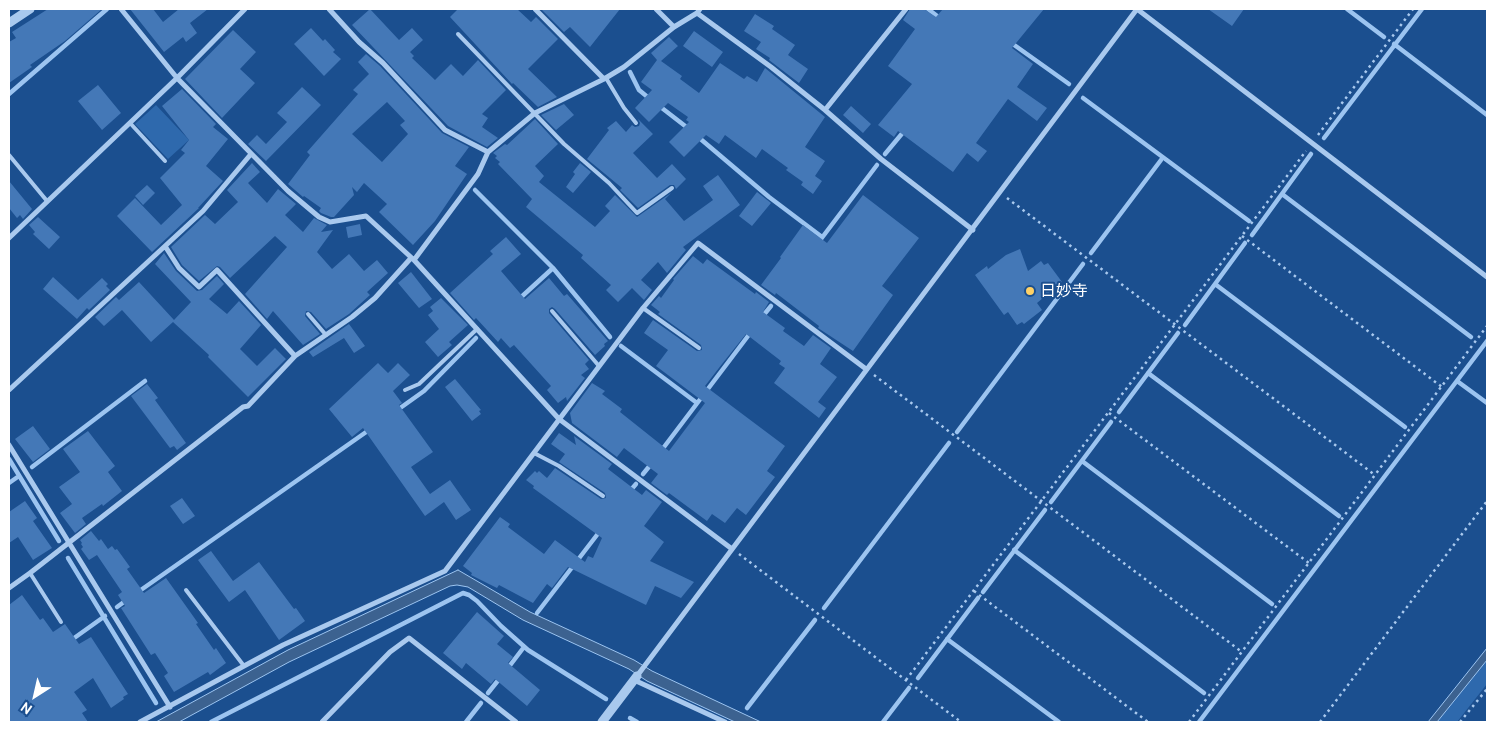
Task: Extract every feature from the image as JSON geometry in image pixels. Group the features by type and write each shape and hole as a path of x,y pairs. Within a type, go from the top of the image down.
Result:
{"street":[{"path":"9,23 30,9"},
{"path":"121,9 178,78 288,191 319,217 330,222 366,216 412,259 559,419 732,549"},
{"path":"9,238 178,78 245,9"},
{"path":"330,9 359,42 383,63 445,130 488,152"},
{"path":"535,9 605,79"},
{"path":"656,9 674,27"},
{"path":"825,110 906,9"},
{"path":"602,722 1137,9 1487,277"},
{"path":"9,588 243,406 248,406 295,356 352,317 375,298 412,259 478,174 488,152 535,113 605,79 674,27 699,11 825,110 881,159 973,230"},
{"path":"9,390 203,211 251,154"},
{"path":"140,722 283,645 445,571 643,308 698,243 866,369"},
{"path":"165,246 179,268 199,287 217,270 295,356"},
{"path":"9,445 170,707"},
{"path":"322,722 390,652 409,638 516,722"},
{"path":"635,678 725,722"}],"lane":[{"path":"458,34 564,144 609,183 637,213 672,188"},
{"path":"605,79 636,123"},
{"path":"130,123 165,161"},
{"path":"9,155 47,201"},
{"path":"643,308 699,348"},
{"path":"552,311 599,366"},
{"path":"308,314 326,335"},
{"path":"405,390 419,384 476,329"},
{"path":"534,453 559,466 603,496"},
{"path":"30,573 61,622"},
{"path":"186,590 244,666"}],"path":[{"path":"906,680 1413,9"},
{"path":"1000,193 1376,475"},
{"path":"1242,236 1442,387"},
{"path":"1189,722 1487,326"},
{"path":"866,369 1242,652"},
{"path":"1109,413 1309,563"},
{"path":"1320,722 1487,501"},
{"path":"732,549 961,722"},
{"path":"974,591 1148,722"},
{"path":"1460,722 1487,689"}],"shaded area":[{"path":"156,105 189,140 168,159 135,124"},
{"path":"458,570 530,612 761,722 735,722 647,681 629,669 523,620 468,587 457,585 450,586 289,662 179,722 156,722 288,650"},
{"path":"1487,648 1487,660 1437,722 1428,722"},
{"path":"1487,660 1487,684 1457,722 1437,722"}],"building":[{"path":"48,9 102,9 65,41 30,65 32,67 9,83 9,42 16,38 12,32"},
{"path":"130,9 153,9 163,22 179,9 208,9 190,23 197,33 186,42 183,37 164,52"},
{"path":"370,9 399,40 412,28 423,40 410,52 414,56 412,58 435,80 451,64 463,76 478,60 506,90 482,114 488,118 482,127 498,138 487,147 448,126 352,25"},
{"path":"458,9 517,9 531,22 536,17 558,39 528,69 557,97 538,107 512,84 450,17"},
{"path":"620,9 590,47 570,27 564,32 542,10"},
{"path":"910,9 924,9 936,17 943,9 1044,9 1012,48 1033,64 1017,87 1047,108 1037,121 1008,99 976,143 987,151 978,162 967,153 953,172 898,131 894,137 878,125 912,84 888,66 915,29 903,20"},
{"path":"1208,9 1244,9 1232,26"},
{"path":"755,14 774,26 772,29 795,45 788,55 808,69 799,83 769,60 770,58 756,49 761,42 744,31"},
{"path":"311,28 323,41 325,39 335,50 333,52 341,59 324,76 294,44"},
{"path":"233,30 256,52 240,69 255,83 222,118 185,79"},
{"path":"694,31 723,52 712,67 683,46"},
{"path":"669,37 678,46 661,61 682,76 680,79 699,93 720,63 744,79 747,76 757,82 765,68 825,117 805,147 825,161 815,176 822,181 813,194 801,185 803,182 786,170 788,168 762,149 756,158 725,135 719,144 706,135 684,157 669,142 689,122 686,120 688,117 668,103 649,122 635,108 652,90 641,82 657,60 651,53"},
{"path":"366,54 380,66 442,133 469,147 455,166 467,174 435,221 413,245 379,212 387,204 364,183 357,192 352,187 354,195 334,217 321,213 319,211 321,208 303,197 288,184 310,155 307,152 358,94 353,90 369,74 358,62","holes":["387,102 405,121 400,125 408,134 382,162 352,134"]},
{"path":"98,85 121,113 102,130 78,101"},
{"path":"302,87 321,105 266,161 248,144 257,135 266,144 287,122 277,113"},
{"path":"182,89 216,124 213,127 228,139 206,166 223,181 199,208 152,252 117,216 135,198 161,225 182,205 160,178 185,153 181,150 189,140 162,106"},
{"path":"564,104 574,115 556,130 541,115"},
{"path":"851,106 871,124 863,133 843,115"},
{"path":"535,119 558,144 535,166 544,176 539,182 595,227 610,211 605,206 615,195 637,217 671,193 665,199 684,221 713,200 703,186 718,175 740,205 683,247 686,250 667,273 658,262 641,280 652,290 644,300 632,288 618,302 606,290 611,285 581,258 583,255 526,207 532,199 498,164 500,162 495,158 497,156 493,153 505,144 507,145"},
{"path":"638,119 653,134 633,153 657,178 672,164 686,179 676,189 674,185 670,185 638,208 620,190 622,188 587,159 609,130 607,128 616,121 626,132 632,125 635,127 639,126"},
{"path":"252,163 260,172 248,183 267,203 278,189 296,204 285,215 303,232 314,218 327,225 321,232 333,230 317,252 332,269 349,254 364,271 377,260 388,273 367,292 370,295 349,314 326,329 311,312 306,311 305,316 320,334 303,345 273,311 267,319 245,294 287,247 275,236 230,278 217,266 199,281 182,265 171,247 205,215 215,224 238,202 227,190"},
{"path":"580,163 591,172 573,193 566,187 575,174 573,172"},
{"path":"9,181 32,209 23,219 20,215 17,218 9,208"},
{"path":"147,185 155,193 143,205 135,196"},
{"path":"757,192 771,203 752,226 739,216"},
{"path":"863,195 919,238 882,286 893,295 853,351 818,328 819,326 776,293 775,295 761,285 803,225 827,243"},
{"path":"38,217 60,237 49,249 33,234 35,232 29,225"},
{"path":"360,224 362,235 348,238 346,227"},
{"path":"506,237 521,254 501,271 525,299 549,278 564,296 567,294 608,341 595,355 555,309 552,307 549,309 549,313 589,360 585,364 589,369 581,375 585,378 567,401 566,397 558,403 547,390 551,386 514,345 510,348 501,338 498,342 476,318 474,320 450,293 493,254 490,251"},
{"path":"1020,249 1028,271 1041,261 1044,265 1048,263 1062,282 1037,303 1042,310 1024,324 1022,322 1017,325 1008,312 1004,315 975,275 987,266 988,269 1006,255"},
{"path":"164,253 176,271 197,291 202,290 217,276 224,284 209,299 227,314 239,301 261,325 240,349 257,366 275,348 286,359 248,397 208,357 209,355 173,322 151,342 122,310 104,326 95,317 116,297 119,300 139,282 174,320 191,302 155,264"},
{"path":"693,256 703,264 707,259 769,302 763,312 785,328 783,331 804,346 813,335 831,348 820,364 837,377 818,402 826,408 819,418 774,383 785,368 779,364 781,361 746,334 705,386 785,446 767,471 775,477 746,515 737,508 725,523 712,514 707,521 669,493 667,495 651,483 658,474 624,448 617,457 572,423 570,413 592,383 605,391 602,394 622,409 620,412 669,451 705,403 656,366 668,350 644,333 653,320 697,351 702,350 701,345 658,314 660,312 651,305 659,296 661,298 673,279"},
{"path":"411,272 432,299 419,308 398,283"},
{"path":"53,277 78,300 102,278 108,284 106,286 110,290 89,310 87,308 77,319 43,289"},
{"path":"441,298 468,325 449,342 452,345 438,357 425,342 439,329 428,315 433,311 430,307"},
{"path":"349,324 365,346 354,353 344,338 313,357 309,352"},
{"path":"378,363 388,373 398,363 410,375 393,391 402,403 399,405 433,452 411,467 430,494 450,480 471,510 456,520 444,502 425,516 363,428 352,437 329,409"},
{"path":"455,379 481,410 479,411 481,414 472,421 445,387"},
{"path":"147,384 158,398 155,400 186,443 177,450 174,446 170,448 131,396"},
{"path":"33,426 50,449 33,462 15,439"},
{"path":"88,431 115,466 108,472 122,491 103,506 102,504 82,518 86,524 75,533 60,513 72,504 59,487 80,472 63,449"},
{"path":"559,433 576,445 574,436 612,464 608,469 642,495 646,490 662,502 644,526 664,542 650,561 694,582 681,598 655,586 646,605 568,567 552,588 547,584 533,603 499,585 497,588 471,575 472,573 463,566 500,517 510,524 508,527 544,554 555,540 585,562 588,556 593,558 602,538 533,488 534,486 526,480 535,471 537,473 539,471 547,478 555,468 601,499 606,498 605,493 559,462 565,454 551,444"},
{"path":"182,498 195,516 183,524 170,506"},
{"path":"25,501 37,518 33,521 52,548 33,560 18,537 9,543 9,512"},
{"path":"91,531 99,541 101,539 108,549 112,546 115,550 117,549 130,567 127,569 144,593 166,578 198,623 196,624 214,650 216,648 226,663 210,675 208,672 174,692 164,676 168,673 155,653 151,655 121,608 125,606 118,595 122,592 97,555 89,560 81,549 83,547 80,540"},
{"path":"211,551 233,581 259,562 305,621 279,640 245,590 229,602 198,560"},
{"path":"22,595 40,620 43,618 53,632 65,624 79,644 91,637 128,694 123,697 124,699 111,708 93,678 74,692 87,710 82,713 88,722 9,722 9,605"},
{"path":"477,612 504,636 497,644 513,657 508,663 540,690 527,706 495,679 491,684 466,663 462,669 443,653"}],"waterway":[{"path":"9,94 107,9"},
{"path":"928,9 941,19"},
{"path":"1347,9 1384,37"},
{"path":"1324,138 1422,9"},
{"path":"1010,42 1069,84"},
{"path":"1394,44 1487,115"},
{"path":"630,72 639,90 650,99"},
{"path":"1083,98 1249,221"},
{"path":"658,105 689,129"},
{"path":"885,154 905,130"},
{"path":"697,136 769,197 822,237"},
{"path":"1252,235 1311,154"},
{"path":"1091,253 1161,160"},
{"path":"821,239 877,165"},
{"path":"475,190 553,268"},
{"path":"1282,194 1471,337"},
{"path":"1185,325 1245,243"},
{"path":"957,432 1083,264"},
{"path":"518,300 553,268 610,337"},
{"path":"1215,284 1405,427"},
{"path":"762,317 771,306"},
{"path":"661,451 751,332"},
{"path":"1119,412 1178,333"},
{"path":"396,411 424,391 476,338"},
{"path":"1199,722 1487,341"},
{"path":"621,346 697,403"},
{"path":"1148,373 1339,516"},
{"path":"32,467 145,381"},
{"path":"1457,381 1487,403"},
{"path":"1051,502 1111,422"},
{"path":"138,592 369,430"},
{"path":"824,608 949,443"},
{"path":"9,459 59,541"},
{"path":"1082,461 1272,604"},
{"path":"643,474 652,463"},
{"path":"9,483 19,476"},
{"path":"630,491 636,484"},
{"path":"983,592 1045,510"},
{"path":"537,613 600,531"},
{"path":"1014,550 1204,693"},
{"path":"68,558 156,703"},
{"path":"211,722 463,593 477,601 528,650 606,699"},
{"path":"918,678 978,598"},
{"path":"117,607 128,599"},
{"path":"70,641 105,616"},
{"path":"747,708 815,620"},
{"path":"947,639 1059,722"},
{"path":"508,668 524,647"},
{"path":"488,693 500,678"},
{"path":"883,722 909,688"},
{"path":"466,722 481,703"},
{"path":"630,718 637,722"}],"place":[{"name":"日妙寺","path":"1030,291"}]}
